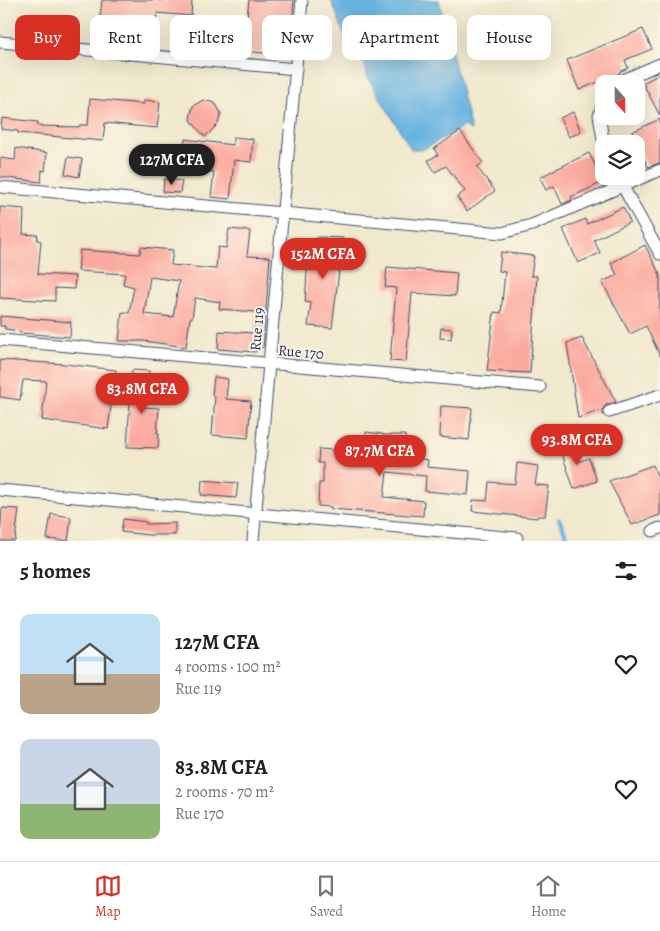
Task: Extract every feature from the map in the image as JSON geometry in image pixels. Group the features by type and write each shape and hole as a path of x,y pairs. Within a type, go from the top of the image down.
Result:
{"street":[{"name":"Rue 119","path":"253,541 302,0"},
{"path":"0,42 296,69"},
{"path":"635,75 660,64"},
{"path":"0,187 502,233 532,226 660,170"},
{"path":"618,187 660,254"},
{"name":"Rue 170","path":"0,340 540,387"},
{"path":"609,412 660,395"},
{"path":"0,490 517,538"}],"water":[{"path":"331,0 439,0 443,15 342,15 342,28"},
{"path":"364,60 454,60 471,130 464,126 424,149 411,149 368,78"}],"building":[{"path":"102,0 192,0 191,15 157,13 157,15 100,15"},
{"path":"249,0 294,0 293,15 262,15 262,53 252,52 252,15 247,15"},
{"path":"643,29 652,49 625,60 628,68 620,73 615,75 595,75 595,83 579,90 567,60"},
{"path":"660,74 660,116 645,87 645,82"},
{"path":"90,99 144,104 144,100 160,102 157,128 105,123 103,141 18,133 18,131 1,129 2,118 38,122 38,126 79,127 80,125 88,125"},
{"path":"203,100 215,103 221,113 218,124 205,137 190,118 193,106"},
{"path":"573,112 581,132 569,137 560,118"},
{"path":"660,119 660,163 648,167 645,161 645,135 633,135 632,132"},
{"path":"460,131 483,163 477,167 495,191 467,211 457,197 465,191 446,166 435,172 428,160 438,155 434,149"},
{"path":"233,137 253,139 251,162 234,160 230,199 211,197 214,172 181,168 185,139 233,145"},
{"path":"16,148 47,153 45,171 42,170 41,182 0,177 0,158 15,160"},
{"path":"589,153 595,165 595,185 597,185 571,197 572,200 562,204 554,186 546,190 540,177"},
{"path":"68,157 82,159 79,177 65,174"},
{"path":"164,179 182,181 180,193 163,192"},
{"path":"0,207 24,209 23,234 38,235 37,240 41,241 38,274 75,276 74,289 55,288 55,301 0,298"},
{"path":"623,207 630,222 594,240 600,253 578,263 563,229 585,219 587,224"},
{"path":"229,229 250,231 247,256 270,257 263,347 255,352 218,349 219,331 254,333 256,312 219,309 220,302 195,298 186,347 144,341 119,341 122,312 129,313 134,287 123,284 125,274 78,271 80,250 140,254 141,247 173,250 171,265 216,269 218,247 226,248","holes":["150,277 179,281 173,317 144,314"]},
{"path":"317,237 343,238 332,328 308,326 311,303 305,302 309,244"},
{"path":"645,245 660,275 660,356 646,326 630,334 602,282 617,275 611,263"},
{"path":"501,252 534,256 531,276 537,276 530,373 487,371 494,312 501,313 505,272 499,271"},
{"path":"387,267 457,273 455,296 412,293 406,362 390,361 396,288 385,287"},
{"path":"0,316 71,322 70,337 20,333 20,331 5,329 5,326 0,326"},
{"path":"441,328 452,329 451,339 440,338"},
{"path":"582,338 616,402 606,405 602,410 578,418 567,343"},
{"path":"0,360 65,364 116,370 108,429 42,420 46,381 23,380 20,400 0,397"},
{"path":"132,370 149,371 148,388 144,387 142,407 159,408 158,448 127,447"},
{"path":"214,377 228,379 226,399 251,401 248,438 212,435 215,396 212,396"},
{"path":"441,406 472,408 469,440 440,437"},
{"path":"366,432 383,435 405,435 405,456 428,460 427,467 470,471 468,495 425,491 426,476 387,472 384,497 424,501 423,516 331,509 331,507 318,506 319,483 323,483 323,463 318,463 319,449 335,450 335,447 364,450"},
{"path":"569,438 578,462 589,458 597,481 574,489 558,442"},
{"path":"517,463 538,466 535,485 549,486 545,516 538,516 537,518 472,511 473,500 487,501 489,482 515,484"},
{"path":"653,465 660,482 660,515 632,525 609,481"},
{"path":"202,480 238,483 236,498 201,495"},
{"path":"2,508 19,509 15,541 0,541"},
{"path":"51,514 71,517 68,541 47,539"},
{"path":"123,519 146,522 146,524 175,523 175,535 121,532"}],"waterway":[{"path":"559,519 569,541"}]}
